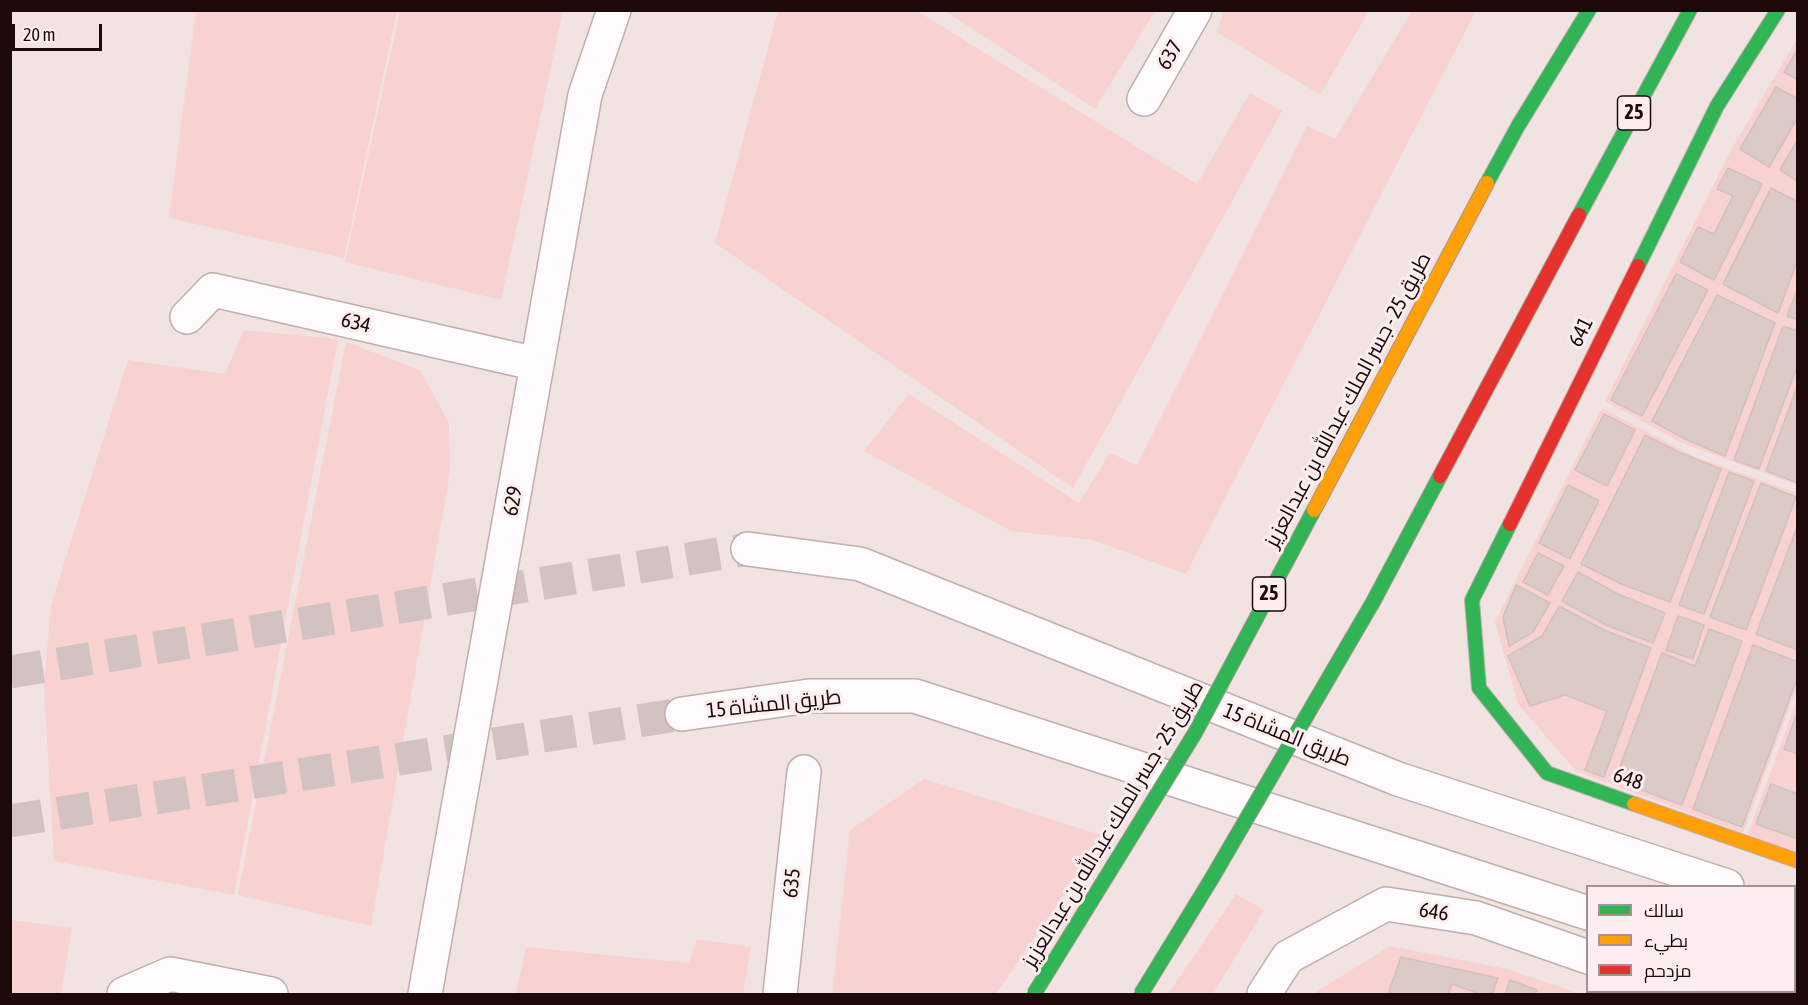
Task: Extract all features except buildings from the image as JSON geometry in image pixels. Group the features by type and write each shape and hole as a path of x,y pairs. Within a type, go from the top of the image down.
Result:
{"main road":[{"name":"طريق 25 - جسر الملك عبدالله بن عبدالعزيز","path":"1034,994 1195,733 1518,126 1589,10"},
{"name":"25","path":"1141,994 1212,878 1373,602 1690,10"},
{"name":"641","path":"1479,688 1472,600 1717,106 1778,10"},
{"name":"648","path":"1479,688 1547,773 1797,861"}],"street":[{"name":"629","path":"424,994 585,95 614,10"},
{"name":"637","path":"1144,99 1196,10"},
{"name":"634","path":"187,317 213,290 537,364"},
{"name":"طريق المشاة 15","path":"748,549 860,564 1398,779 1724,885"},
{"name":"طريق المشاة 15","path":"682,714 809,696 915,696 1586,914"},
{"name":"635","path":"780,994 804,772"},
{"name":"646","path":"1264,994 1288,957 1386,904 1476,918 1586,957"},
{"path":"124,994 170,974 271,994"}],"shaded area":[{"path":"1155,10 1095,109 945,11"},
{"path":"1224,10 1369,11 1320,95 1217,32"},
{"path":"196,11 397,11 344,258 169,218"},
{"path":"400,11 563,11 501,300 345,262"},
{"path":"778,11 917,11 1197,184 1250,93 1282,111 1073,488 715,243"},
{"path":"1412,11 1467,11 1474,14 1186,574 1092,540 1011,531 864,451 909,394 1079,503 1110,453 1137,465 1307,126 1335,139"},
{"path":"1797,39 1797,485 1682,443 1605,401 1732,148"},
{"path":"244,330 338,339 234,895 54,861 44,686 51,605 128,360 225,374"},
{"path":"346,342 420,370 449,423 450,472 371,926 238,895"},
{"path":"1602,408 1693,456 1797,493 1797,687 1743,833 1576,771 1518,704 1495,622"},
{"path":"1797,700 1797,852 1747,836"},
{"path":"924,779 1104,836 996,994 832,994 850,830"},
{"path":"1236,894 1264,910 1213,994 1168,994"},
{"path":"11,920 72,928 61,994 11,994"},
{"path":"697,939 751,947 743,994 516,994 526,947 689,963"},
{"path":"1390,946 1507,969 1580,994 1313,994"}],"tunnel":[{"path":"10,672 748,549"},
{"path":"10,821 682,714"}],"traffic: fast":[{"path":"1487,183 1518,126 1589,10"},
{"path":"1579,215 1690,10"},
{"path":"1638,266 1717,106 1778,10"},
{"path":"1141,994 1212,878 1373,602 1440,476"},
{"path":"1034,994 1195,733 1314,510"},
{"path":"1510,524 1472,600 1479,688 1547,773 1634,804"}],"traffic: slow":[{"path":"1314,510 1487,183"},
{"path":"1634,804 1798,861"}],"traffic: jam":[{"path":"1440,476 1579,215"},
{"path":"1510,524 1638,266"}]}
